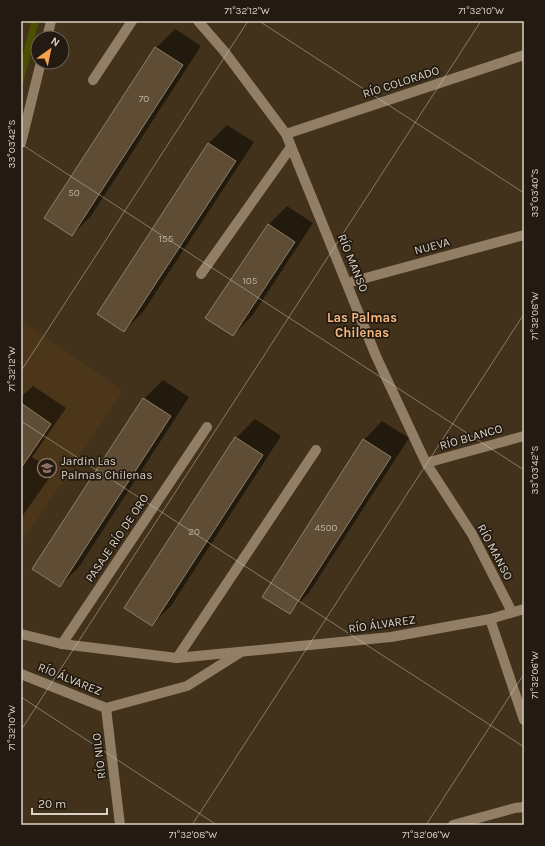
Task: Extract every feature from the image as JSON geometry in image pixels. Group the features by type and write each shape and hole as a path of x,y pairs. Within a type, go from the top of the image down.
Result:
{"street":[{"path":"93,80 132,21"},
{"name":"RÍO MANSO","path":"198,21 224,51 286,134 376,356 426,463 472,534 512,612"},
{"name":"RÍO COLORADO","path":"286,134 524,55"},
{"path":"21,143 39,70"},
{"path":"201,274 291,147"},
{"name":"NUEVA","path":"347,283 524,235"},
{"name":"PASAJE RÍO DE ORO","path":"62,644 207,427"},
{"name":"RÍO BLANCO","path":"426,463 524,436"},
{"path":"177,658 316,450"},
{"name":"RÍO ÁLVAREZ","path":"21,634 62,644 177,658 391,637 490,618 524,609"},
{"path":"490,618 524,720"},
{"name":"RÍO ÁLVAREZ","path":"21,674 106,708 187,686 241,652"},
{"name":"RÍO NILO","path":"106,708 120,825"},
{"path":"453,825 515,808 524,807"}],"shaded area":[{"path":"31,21 39,21 37,30 30,30 30,56 21,92 21,62"},
{"name":"Jardin Las Palmas Chilenas","path":"21,320 123,391 21,544"}],"building":[{"path":"155,47 183,65 72,236 44,218"},
{"path":"208,143 236,161 124,332 97,314"},
{"path":"268,224 295,242 233,336 205,318"},
{"path":"143,398 171,416 60,587 32,569"},
{"path":"21,403 51,424 21,468"},
{"path":"235,437 263,455 152,626 124,608"},
{"path":"363,439 391,457 290,614 262,597"}],"place":[{"name":"Jardin Las Palmas Chilenas","path":"47,468"}],"district":[{"name":"Las Palmas Chilenas","path":"362,324"}]}
